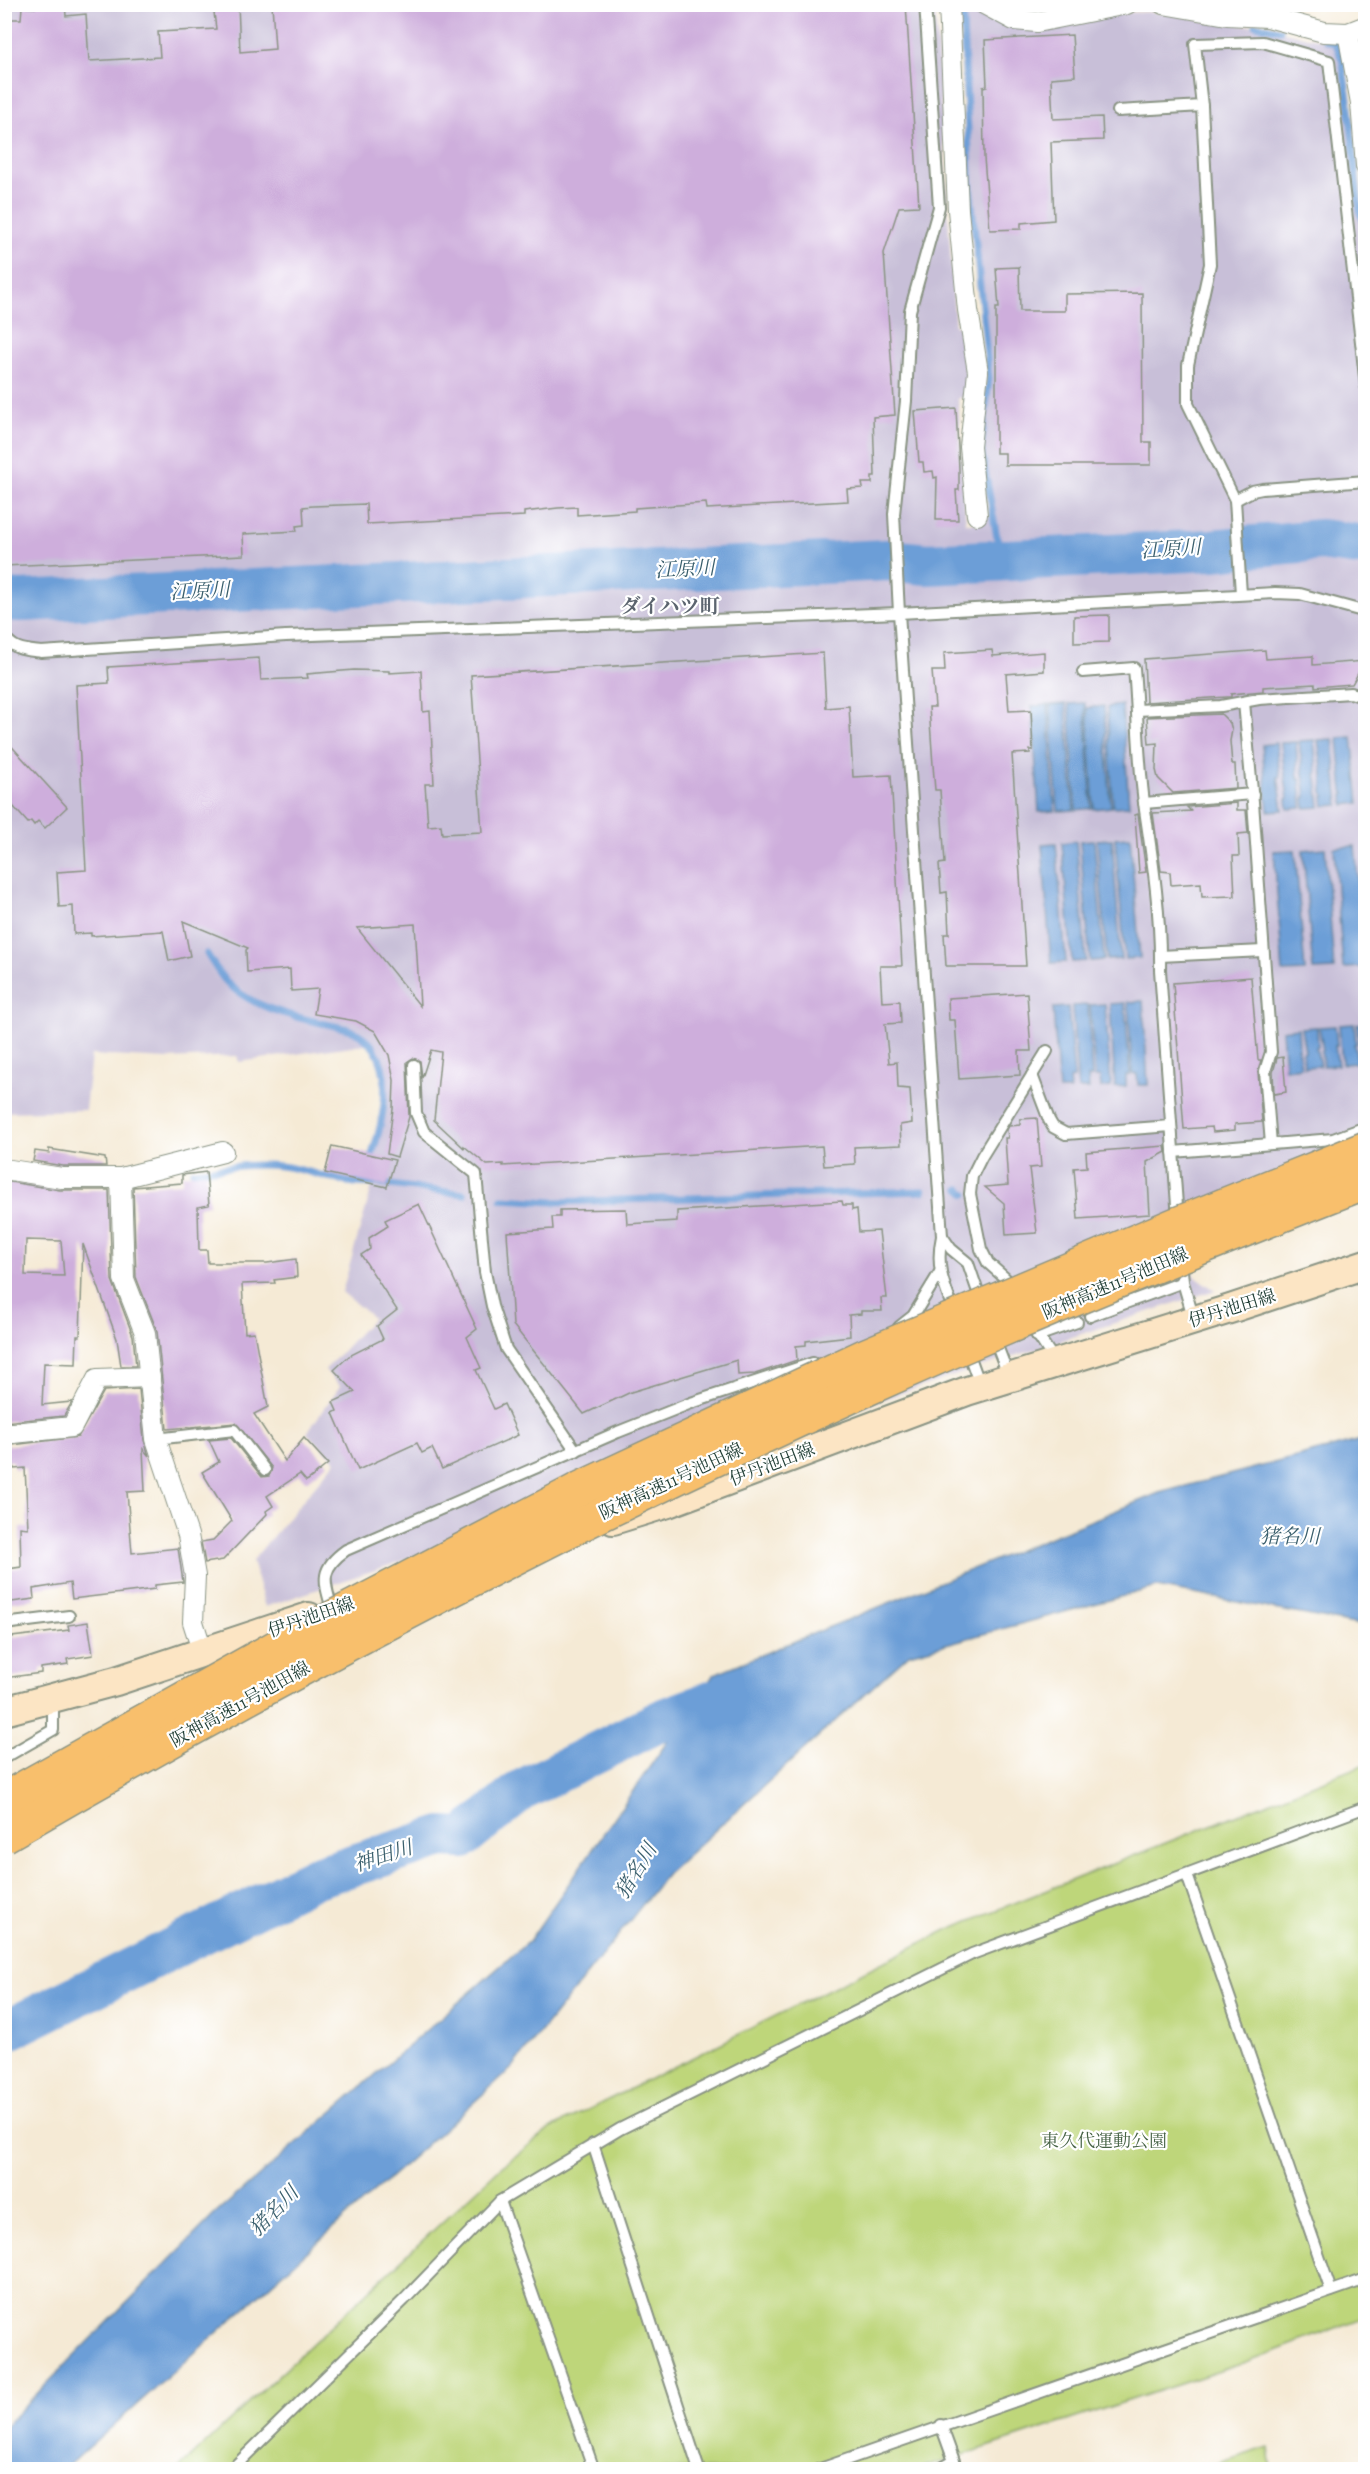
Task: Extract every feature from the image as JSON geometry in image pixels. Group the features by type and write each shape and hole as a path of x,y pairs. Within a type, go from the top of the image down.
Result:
{"highway":[{"name":"阪神高速11号池田線","path":"4,1798 278,1646 592,1483 864,1356 1173,1225 1365,1148"},
{"name":"阪神高速11号池田線","path":"4,1836 303,1668 605,1512 880,1383 1213,1242 1365,1182"}],"main road":[{"name":"伊丹池田線","path":"4,1711 53,1699 203,1653 332,1609 668,1503 980,1387 1365,1264"},
{"path":"4,1798 50,1776 131,1766 166,1754 202,1733 322,1672 330,1663 335,1652 336,1627 332,1609"}],"street":[{"path":"949,4 958,210 968,310 978,372 970,447 977,515"},
{"path":"984,4 1014,20 1037,22 1127,4"},
{"path":"1163,4 1227,15 1267,11 1317,30 1357,30 1365,166"},
{"path":"4,1169 62,1178 121,1178 223,1152"},
{"path":"121,1178 124,1278 145,1333 156,1439 188,1535 195,1576 193,1622 203,1653"},
{"path":"4,1434 72,1427 97,1379 150,1377"},
{"path":"4,1850 166,1754"}],"lane":[{"path":"925,4 939,207 910,311 906,401 894,514 942,1236 939,1252 941,1308 980,1387"},
{"path":"1241,594 1234,500 1228,483 1188,404 1188,365 1210,264 1202,106 1195,44 1263,42 1329,61 1365,386"},
{"path":"1118,111 1202,106"},
{"path":"1234,500 1262,489 1365,481"},
{"path":"4,635 11,644 21,650 41,652 286,636 899,613 1241,594 1299,594 1365,612"},
{"path":"1083,672 1134,668 1144,803 1152,847 1183,1282 1194,1320"},
{"path":"1137,710 1221,706 1351,693 1365,698"},
{"path":"1244,702 1253,794 1271,1052 1265,1071 1271,1144"},
{"path":"1144,803 1253,794"},
{"path":"1160,956 1263,951"},
{"path":"1047,1051 982,1156 972,1176 970,1194 981,1249 988,1263 1005,1278 1037,1336 1056,1363"},
{"path":"414,1065 416,1113 424,1132 476,1174 485,1272 492,1306 506,1349 576,1451"},
{"path":"1032,1075 1049,1120 1053,1126 1066,1134 1171,1126"},
{"path":"1173,1152 1333,1139 1365,1127"},
{"path":"942,1236 951,1249 968,1263 970,1297 1009,1378"},
{"path":"902,1326 912,1316 940,1272"},
{"path":"1090,1316 1183,1282"},
{"path":"332,1609 325,1586 325,1572 332,1560 346,1550 618,1432 691,1403 856,1349 941,1308 970,1297"},
{"path":"1037,1336 1077,1322"},
{"path":"156,1439 234,1430 265,1470"},
{"path":"4,1624 69,1616"},
{"path":"4,1758 53,1730 53,1699"},
{"path":"231,2469 404,2300 500,2201 620,2128 972,1954 1365,1807"},
{"path":"1187,1875 1331,2291"},
{"path":"593,2144 699,2469"},
{"path":"500,2201 594,2469"},
{"path":"817,2469 1365,2279"},
{"path":"938,2469 954,2461 941,2425"}],"shaded area":[{"path":"5,5 935,5 955,326 960,326 969,397 958,398 966,523 980,522 980,518 989,516 978,449 986,372 967,196 959,5 972,5 989,16 1148,12 1180,15 1204,21 1255,26 1323,40 1336,47 1348,111 1357,212 1366,228 1365,1132 1191,1267 1194,1276 1215,1290 265,1607 252,1561 336,1461 307,1433 340,1386 325,1370 373,1318 342,1292 374,1177 372,1158 386,1116 388,1105 384,1064 373,1043 239,1062 237,1056 167,1059 91,1055 85,1110 5,1112"}],"green space":[{"name":"東久代運動公園","path":"1365,1764 1365,2317 1238,2365 920,2469 177,2470 500,2168 550,2129 949,1929"},
{"path":"1269,2447 1272,2469 1200,2469"}],"water":[{"path":"1085,703 1092,808 1076,810 1069,704"},
{"path":"1066,704 1074,810 1058,811 1050,705"},
{"path":"1048,705 1055,811 1039,812 1032,706"},
{"path":"1122,705 1129,806 1113,807 1107,707"},
{"path":"1104,706 1111,807 1094,809 1087,708"},
{"path":"1352,737 1359,803 1344,805 1343,795 1345,794 1338,738"},
{"path":"1333,739 1336,772 1334,773 1339,805 1324,806 1323,774 1318,740"},
{"path":"1314,740 1317,774 1315,774 1320,807 1305,808 1304,798 1306,797 1299,741"},
{"path":"1296,742 1302,808 1288,809 1281,743"},
{"path":"1276,743 1283,810 1268,811 1262,745"},
{"path":"1130,837 1140,958 1125,959 1115,838"},
{"path":"1112,839 1121,959 1107,960 1097,840"},
{"path":"1094,840 1104,960 1090,961 1080,841"},
{"path":"1076,841 1086,961 1072,962 1062,843"},
{"path":"1056,843 1066,962 1051,963 1042,844"},
{"path":"1355,846 1365,967 1343,968 1334,848"},
{"path":"1325,848 1334,969 1313,970 1303,850"},
{"path":"1295,850 1305,971 1283,972 1274,851"},
{"path":"1143,1001 1148,1085 1138,1085 1137,1074 1132,1074 1128,1002"},
{"path":"1125,1003 1130,1075 1126,1075 1126,1086 1115,1087 1110,1004"},
{"path":"1105,1004 1111,1087 1101,1088 1100,1077 1095,1077 1090,1005"},
{"path":"1088,1005 1092,1077 1088,1077 1089,1089 1078,1089 1072,1006"},
{"path":"1068,1007 1074,1078 1069,1079 1070,1090 1059,1090 1053,1008"},
{"path":"1365,1023 1365,1063 1360,1063 1361,1044 1357,1024"},
{"path":"1354,1024 1356,1044 1354,1044 1358,1063 1342,1064 1339,1025"},
{"path":"1335,1026 1338,1065 1323,1066 1319,1027"},
{"path":"1317,1027 1318,1046 1316,1047 1320,1066 1304,1067 1303,1052 1305,1051 1301,1028"},
{"path":"1298,1028 1301,1067 1285,1069 1282,1030"},
{"name":"猪名川","path":"1365,1439 1365,1626 1157,1587 909,1654 667,1874 512,2068 65,2469 5,2469 5,2426 215,2214 529,1941 714,1674 1159,1493"}],"building":[{"path":"34,4 65,4 66,16 86,14 89,61 160,57 158,32 216,29 213,4 238,4 240,52 275,49 272,4 906,4 919,206 899,207 884,253 895,415 873,417 875,476 872,476 872,483 862,483 863,488 847,489 848,501 707,509 706,503 577,515 577,507 524,512 524,516 367,524 366,504 313,506 303,507 304,525 296,526 297,531 243,534 244,555 4,566 4,19 21,19 22,7 35,8"},
{"path":"1072,35 1075,76 1051,78 1053,119 1102,117 1103,140 1051,142 1054,220 1021,223 1021,229 990,230 984,158 983,87 987,86 985,40"},
{"path":"1019,267 1020,311 1065,311 1065,294 1142,293 1143,442 1151,442 1151,465 1005,465 1005,453 996,453 996,308 999,308 996,268"},
{"path":"956,408 959,469 959,490 956,490 958,520 936,520 937,477 934,478 933,471 924,472 923,462 919,462 915,411"},
{"path":"1109,615 1109,642 1074,643 1074,616"},
{"path":"992,650 993,656 1044,652 1044,671 1006,674 1009,711 1031,710 1033,750 1030,750 1030,753 1012,754 1026,966 946,966 944,934 949,934 947,892 941,893 939,864 945,863 940,790 935,790 929,707 935,707 932,671 945,671 944,653"},
{"path":"1265,650 1266,659 1313,656 1313,665 1365,661 1352,684 1263,687 1263,691 1231,694 1231,697 1146,702 1144,659"},
{"path":"823,653 826,708 849,706 853,777 891,775 902,966 880,966 882,1002 900,1001 901,1023 885,1024 889,1063 897,1062 898,1088 910,1089 912,1123 900,1125 901,1145 854,1147 855,1164 824,1166 822,1146 503,1166 503,1164 487,1165 464,1146 464,1148 434,1120 441,1052 431,1050 422,1078 420,1061 413,1058 407,1062 409,1117 397,1157 387,1154 394,1080 389,1055 375,1031 356,1021 314,1014 318,989 291,991 290,969 247,972 246,950 248,948 183,921 190,956 169,961 163,931 91,936 91,933 74,934 73,906 59,907 57,872 86,870 76,685 109,683 108,667 259,658 261,680 308,678 307,674 354,670 389,671 389,673 421,671 423,712 430,711 434,784 425,784 428,826 441,825 442,834 482,832 471,675","holes":["415,924 420,1006 357,928"]},
{"path":"1221,714 1230,723 1232,730 1230,741 1232,764 1235,764 1236,788 1173,793 1158,778 1157,743 1149,744 1147,717"},
{"path":"4,738 67,807 45,828 38,821 34,825 31,821 28,823 4,796"},
{"path":"1237,803 1237,810 1246,810 1248,833 1238,834 1239,856 1233,856 1235,896 1202,897 1201,883 1171,885 1170,872 1161,871 1153,813 1191,811 1187,807"},
{"path":"1138,814 1146,872 1139,873 1135,815"},
{"path":"1251,977 1258,1060 1261,1060 1258,1072 1262,1122 1235,1124 1235,1130 1213,1132 1212,1127 1184,1129 1173,983"},
{"path":"1027,993 1031,1051 1019,1051 1020,1075 959,1079 955,1020 949,1020 948,998"},
{"path":"1283,1057 1286,1092 1274,1094 1273,1072 1277,1058"},
{"path":"1037,1118 1041,1167 1029,1168 1037,1233 1006,1235 1004,1203 985,1187 1008,1185 1005,1138 1008,1138 1009,1126 1020,1125 1020,1119"},
{"path":"332,1146 395,1160 387,1187 325,1173"},
{"path":"1165,1146 1166,1152 1147,1162 1150,1214 1078,1219 1074,1168 1087,1167 1086,1152"},
{"path":"49,1149 105,1158 106,1166 63,1166 33,1161 35,1151 49,1153"},
{"path":"206,1172 209,1205 198,1207 199,1250 207,1250 208,1263 267,1263 296,1259 297,1277 274,1280 275,1283 242,1284 245,1333 254,1332 268,1407 254,1414 285,1461 304,1438 328,1464 308,1480 306,1481 300,1474 267,1496 273,1506 266,1511 267,1514 223,1560 205,1563 201,1542 213,1540 232,1521 202,1472 219,1462 209,1440 231,1438 262,1477 269,1476 272,1468 236,1423 167,1429 157,1331 136,1277 133,1187 182,1183 182,1175"},
{"path":"4,1181 60,1190 109,1190 112,1280 133,1336 136,1366 121,1366 117,1339 83,1244 80,1336 77,1336 76,1364 44,1363 42,1405 72,1402 64,1416 4,1422","holes":["26,1240 61,1241 64,1276 25,1275"]},
{"path":"842,1201 843,1205 852,1205 852,1210 857,1209 859,1232 879,1231 887,1298 881,1298 882,1311 861,1311 861,1314 849,1315 850,1336 806,1341 806,1345 796,1346 797,1360 755,1374 738,1375 737,1360 631,1392 584,1414 513,1325 507,1232 553,1229 552,1217 560,1217 560,1210 626,1209 627,1224 677,1221 677,1211"},
{"path":"419,1204 477,1329 467,1337 481,1368 476,1370 494,1409 504,1404 518,1435 442,1469 432,1448 422,1453 417,1443 358,1470 333,1413 337,1411 333,1402 355,1392 334,1370 349,1356 383,1339 377,1326 397,1310 361,1255 370,1249 369,1238 388,1226 385,1220"},
{"path":"139,1389 144,1440 149,1456 143,1449 145,1491 127,1492 132,1553 178,1548 183,1582 155,1585 155,1589 72,1599 70,1583 33,1589 34,1599 4,1603 4,1579 9,1578 8,1569 21,1567 20,1527 28,1528 25,1468 14,1469 13,1461 4,1461 4,1446 78,1437 104,1391"},
{"path":"88,1622 93,1655 67,1659 68,1664 41,1668 41,1673 4,1678 4,1638 69,1630 68,1625"}],"waterway":[{"path":"962,4 971,195 989,378 981,448 1001,560"},
{"path":"1256,25 1280,30"},
{"path":"1326,40 1336,44 1342,60 1360,214 1366,224"},
{"name":"江原川","path":"4,600 887,560 927,564 1212,550 1321,540 1366,546"},
{"path":"207,954 223,978 249,999 281,1012 348,1029 365,1039 377,1053 383,1069 385,1088 380,1128 369,1163"},
{"path":"193,1171 270,1165 293,1168 352,1183 376,1183"},
{"path":"381,1184 464,1194"},
{"path":"960,1189 966,1194"},
{"path":"502,1199 553,1202 923,1191"},
{"name":"神田川","path":"4,2032 316,1877 442,1837 463,1838 522,1790 664,1719 744,1690"}],"district":[{"name":"ダイハツ町","path":"670,606"}]}
